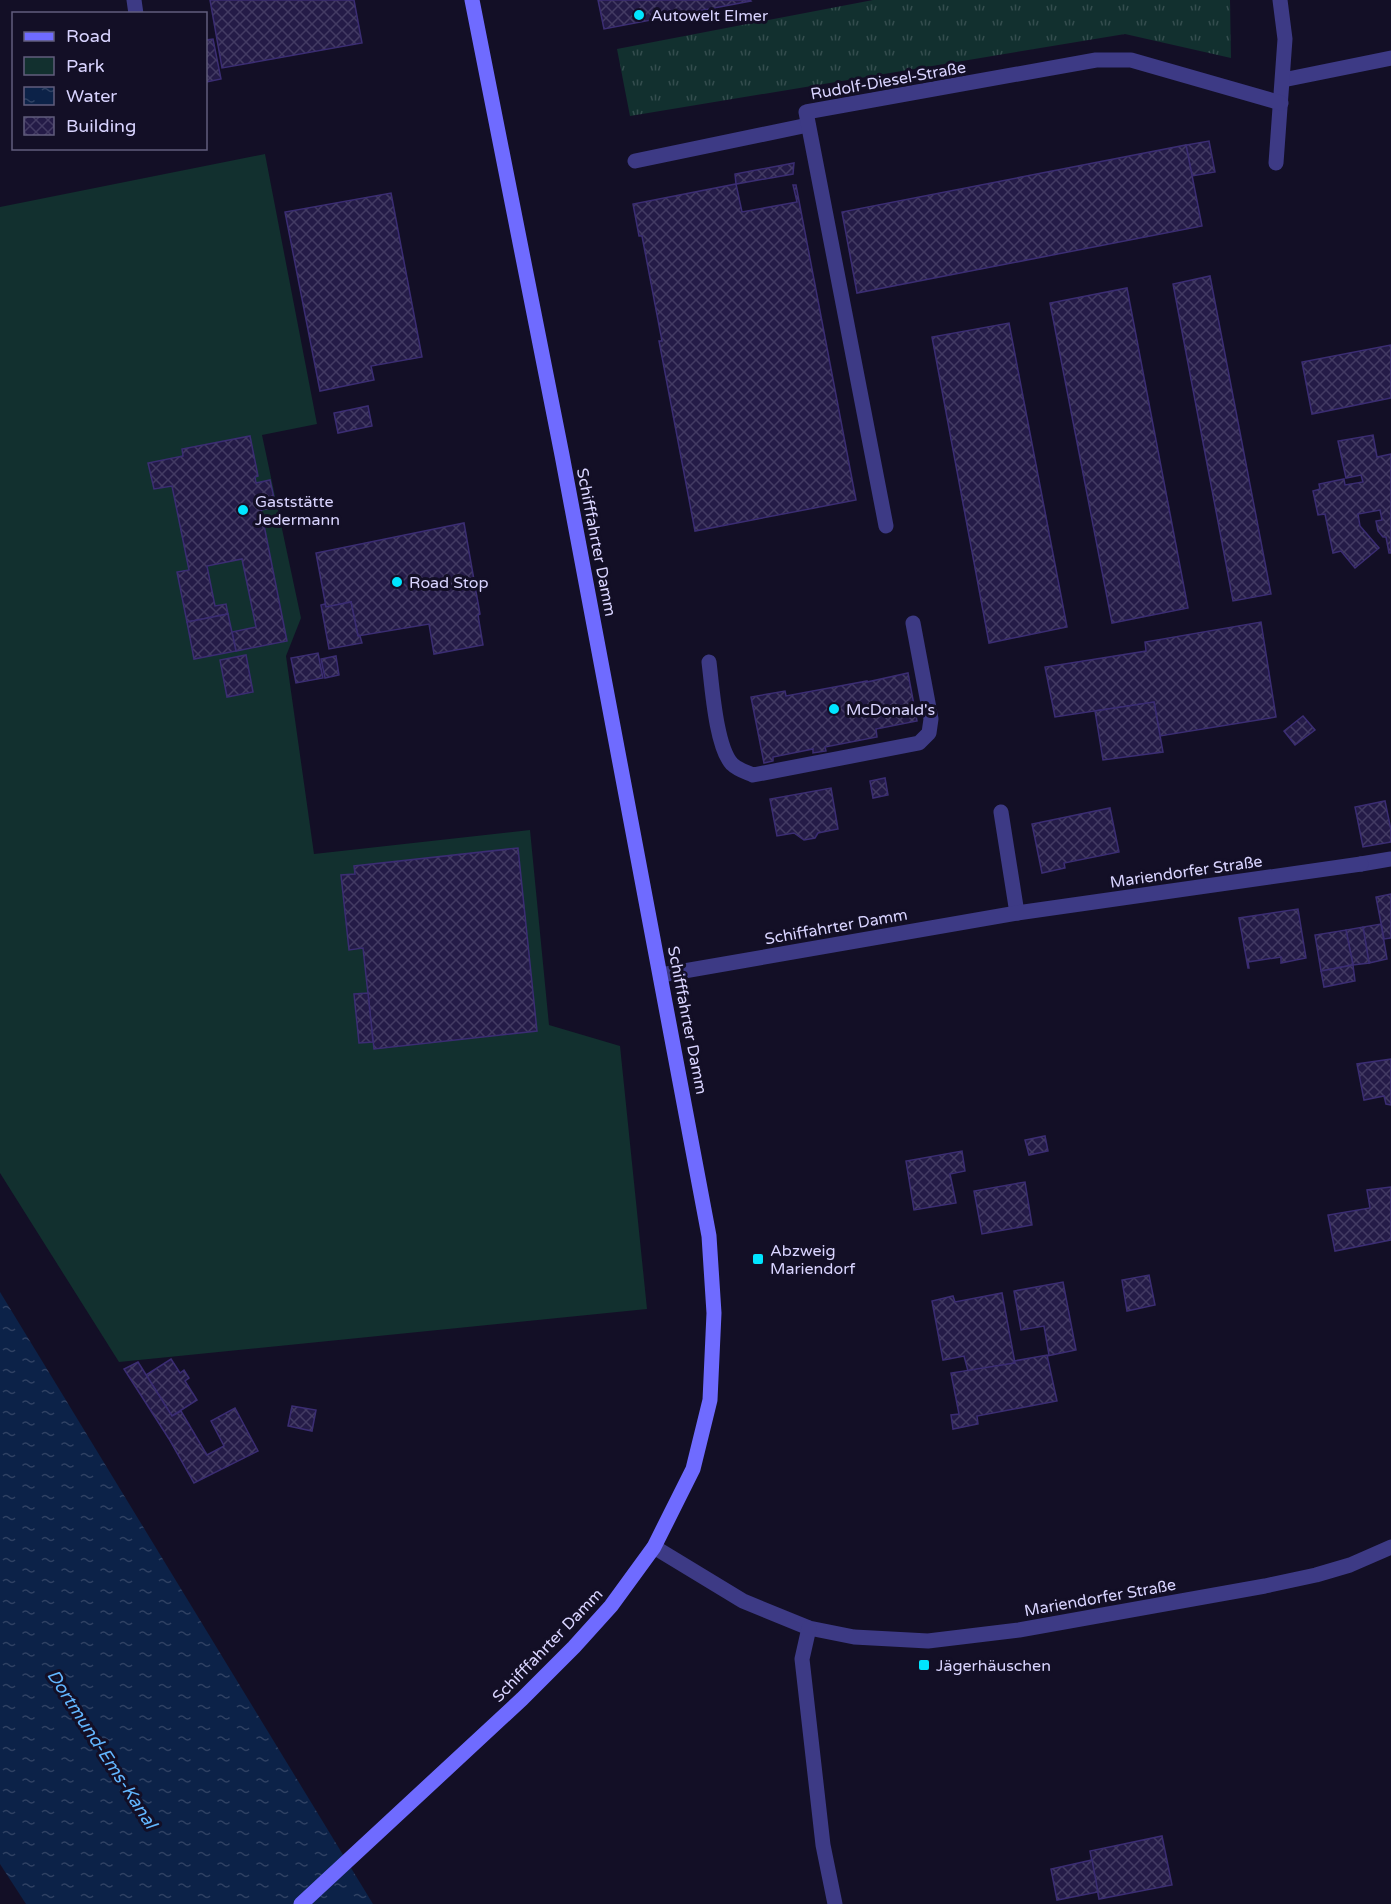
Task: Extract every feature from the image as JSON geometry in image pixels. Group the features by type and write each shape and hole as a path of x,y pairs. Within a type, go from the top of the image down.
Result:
{"main road":[{"name":"Schifffahrter Damm","path":"301,1904 574,1647 611,1606 654,1547 693,1469 710,1400 714,1313 709,1236 560,444 472,0"}],"street":[{"path":"1276,163 1286,39 1280,0"},
{"path":"1283,80 1391,58"},
{"name":"Rudolf-Diesel-Straße","path":"886,526 806,112 1096,60 1131,60 1281,103"},
{"path":"635,161 808,125"},
{"path":"709,662 723,752 741,771 753,775 919,742 929,733 931,719 913,623"},
{"path":"1001,812 1017,913"},
{"name":"Mariendorfer Straße","path":"1017,913 1391,859"},
{"name":"Schiffahrter Damm","path":"661,975 1017,913"},
{"name":"Mariendorfer Straße","path":"654,1547 742,1601 809,1628 854,1637 928,1641 1018,1630 1306,1578 1350,1565 1391,1547"},
{"path":"809,1628 802,1659 823,1845 835,1904"}],"green space":[{"path":"873,0 1230,0 1231,58 1125,34 630,116 617,49"},
{"path":"265,154 317,424 262,435 301,618 286,656 314,854 530,830 549,1025 620,1046 647,1309 119,1362 0,1173 0,207"}],"water":[{"name":"Dortmund-Ems-Kanal","path":"0,1292 373,1904 26,1904 0,1864"}],"building":[{"path":"210,0 354,0 362,43 222,68"},
{"name":"Autowelt Elmer","path":"598,0 750,0 751,1 604,29"},
{"path":"213,39 221,79 207,82 207,40"},
{"path":"1209,141 1215,172 1192,176 1186,145"},
{"path":"1186,145 1202,226 857,293 842,212"},
{"path":"794,163 793,174 736,184 735,174"},
{"path":"736,184 742,212 797,202 793,185 796,185 856,500 695,531 659,341 662,341 642,236 639,236 633,204"},
{"path":"391,193 422,357 371,366 374,380 320,391 285,212"},
{"path":"1210,276 1271,594 1233,601 1173,284"},
{"path":"1127,288 1188,608 1112,623 1050,303"},
{"path":"1009,323 1067,627 989,643 932,337"},
{"path":"1391,345 1391,398 1312,414 1302,362"},
{"path":"368,406 372,426 338,433 334,413"},
{"path":"1373,435 1377,457 1391,454 1391,553 1389,553 1386,537 1378,531 1376,521 1382,520 1380,510 1358,514 1360,526 1379,548 1355,568 1341,551 1333,553 1325,514 1318,515 1313,491 1320,489 1319,484 1344,479 1345,485 1363,482 1361,475 1346,478 1338,441"},
{"path":"250,436 258,476 255,477 256,483 270,480 276,507 261,510 287,641 236,651 232,632 256,627 242,559 207,566 215,606 226,604 228,614 187,622 177,572 189,570 172,486 154,489 148,463 183,456 182,449"},
{"name":"Road Stop","path":"464,523 480,614 478,615 483,645 434,654 429,624 358,636 351,602 326,607 316,553"},
{"path":"351,602 358,636 362,643 329,649 321,605 325,604 326,607"},
{"path":"228,614 236,651 194,659 187,622"},
{"path":"1261,622 1276,717 1160,736 1154,702 1055,717 1045,667 1146,651 1145,642"},
{"path":"318,653 323,678 296,683 291,658"},
{"path":"246,655 253,692 227,697 220,660"},
{"path":"336,656 339,675 325,678 321,659"},
{"name":"McDonald's","path":"908,673 917,721 876,729 877,737 825,747 826,751 813,753 813,749 773,757 773,761 764,763 751,697 785,691 786,696"},
{"path":"1154,702 1163,752 1103,760 1095,711"},
{"path":"1303,716 1315,730 1295,745 1284,731"},
{"path":"885,778 888,795 873,798 870,781"},
{"path":"831,788 838,829 818,833 815,838 804,840 794,833 777,836 770,799"},
{"path":"1385,801 1391,842 1363,847 1355,807"},
{"path":"1110,808 1119,852 1064,863 1065,868 1042,873 1032,824"},
{"path":"518,848 537,1031 374,1049 363,948 349,950 341,875 355,874 354,866"},
{"path":"1391,894 1391,938 1384,939 1376,897"},
{"path":"1298,909 1306,958 1281,963 1281,957 1248,962 1248,968 1239,918"},
{"path":"1381,924 1387,959 1369,963 1363,927"},
{"path":"1363,927 1369,963 1353,965 1346,930"},
{"path":"1346,930 1353,965 1321,971 1315,935"},
{"path":"1353,965 1355,981 1324,987 1321,971"},
{"path":"368,993 373,1042 359,1043 354,994"},
{"path":"1391,1059 1391,1105 1386,1104 1384,1096 1364,1100 1357,1064"},
{"path":"1045,1136 1048,1151 1029,1155 1025,1140"},
{"path":"962,1151 965,1171 950,1174 956,1203 914,1210 906,1161"},
{"path":"1025,1182 1032,1225 982,1234 974,1191"},
{"path":"1391,1187 1391,1240 1335,1251 1328,1215 1370,1208 1367,1190"},
{"path":"1149,1275 1155,1305 1127,1311 1122,1280"},
{"path":"1063,1282 1076,1350 1047,1356 1049,1355 1044,1326 1021,1330 1014,1291"},
{"path":"1002,1293 1015,1363 968,1371 964,1356 943,1360 932,1301 953,1296 955,1302"},
{"path":"1047,1355 1057,1401 977,1416 978,1424 953,1429 951,1415 959,1414 951,1373 1015,1363 1014,1361"},
{"path":"171,1359 180,1373 184,1370 189,1378 185,1381 197,1400 172,1416 146,1375"},
{"path":"138,1362 172,1416 181,1411 207,1455 224,1446 211,1421 235,1408 258,1451 194,1483 124,1369"},
{"path":"292,1406 316,1410 312,1431 288,1426"},
{"path":"1162,1836 1172,1885 1099,1899 1090,1851"},
{"path":"1092,1860 1098,1892 1057,1900 1051,1869"}],"place":[{"name":"Autowelt Elmer","path":"639,15"},
{"name":"Gaststätte Jedermann","path":"243,510"},
{"name":"Road Stop","path":"397,582"},
{"name":"McDonald's","path":"834,709"},
{"name":"Abzweig Mariendorf","path":"758,1259"},
{"name":"Jägerhäuschen","path":"924,1665"}]}
